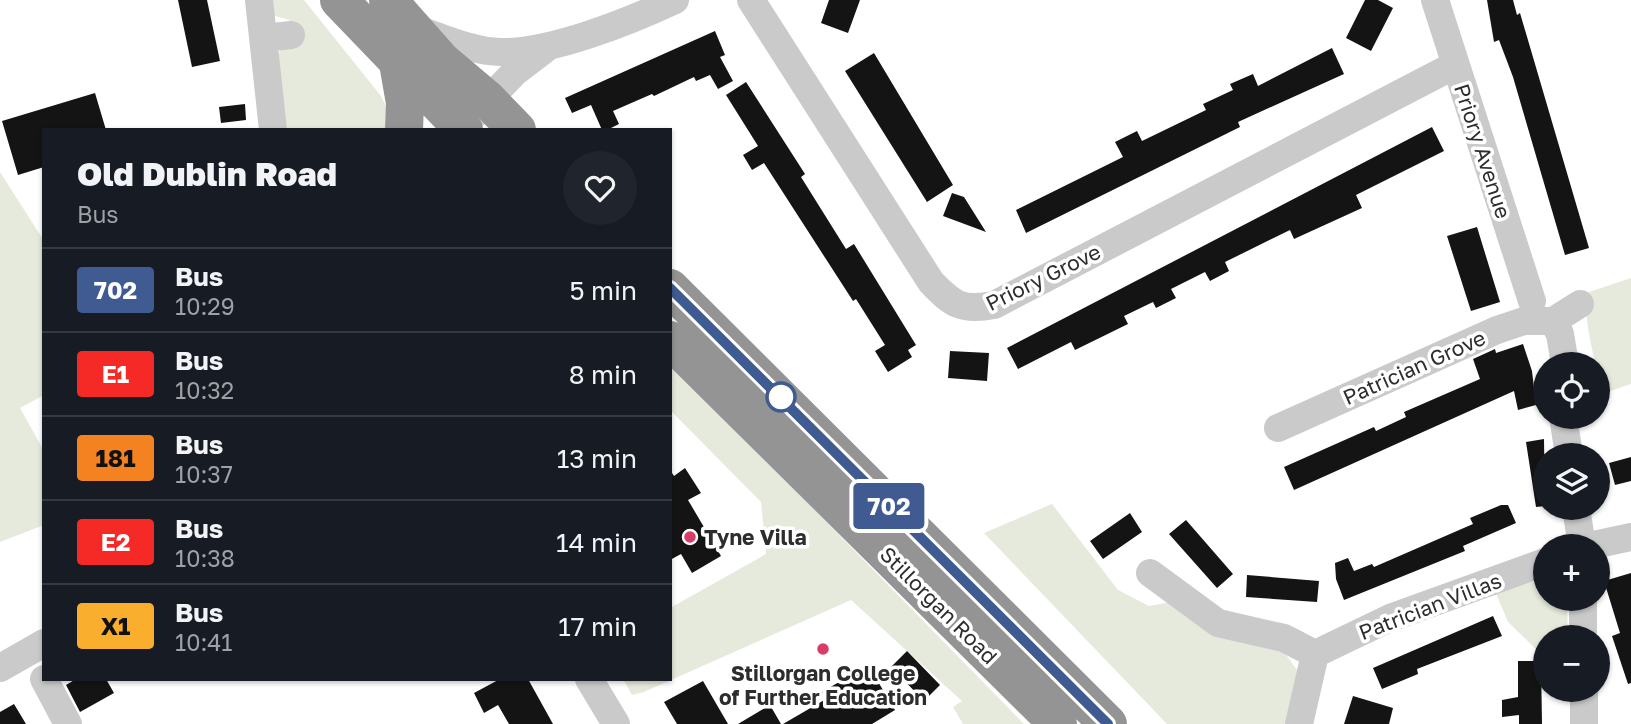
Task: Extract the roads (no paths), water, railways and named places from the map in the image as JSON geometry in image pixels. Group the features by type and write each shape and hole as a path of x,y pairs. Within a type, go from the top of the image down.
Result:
{"highway":[{"path":"339,0 463,128"},
{"path":"388,0 442,61 487,99 514,128"},
{"path":"398,63 405,103 404,128"},
{"name":"Stillorgan Road","path":"672,290 1108,724"},
{"name":"Stillorgan Road","path":"672,342 1058,724"}],"street":[{"path":"259,0 278,36 268,102 273,128"},
{"path":"413,28 499,52 553,43 637,17 675,0"},
{"name":"Priory Grove","path":"751,0 931,282 949,302 972,309 994,305 1455,65"},
{"name":"Priory Avenue","path":"1435,0 1532,301"},
{"path":"465,128 487,99 553,43"},
{"name":"Patrician Grove","path":"1278,428 1497,330 1524,321 1553,321 1580,304"},
{"path":"1553,321 1560,334 1563,352"},
{"path":"1610,542 1631,537"},
{"name":"Patrician Villas","path":"1315,654 1390,618 1533,566"},
{"path":"1150,573 1218,623 1284,638 1315,654 1299,724"},
{"path":"0,668 36,647 42,671"},
{"path":"45,681 68,724"},
{"path":"590,681 616,724"},
{"path":"1584,702 1584,724"}],"place":[{"name":"Tyne Villa","path":"690,537"},
{"name":"Stillorgan College of Further Education","path":"823,649"}]}
